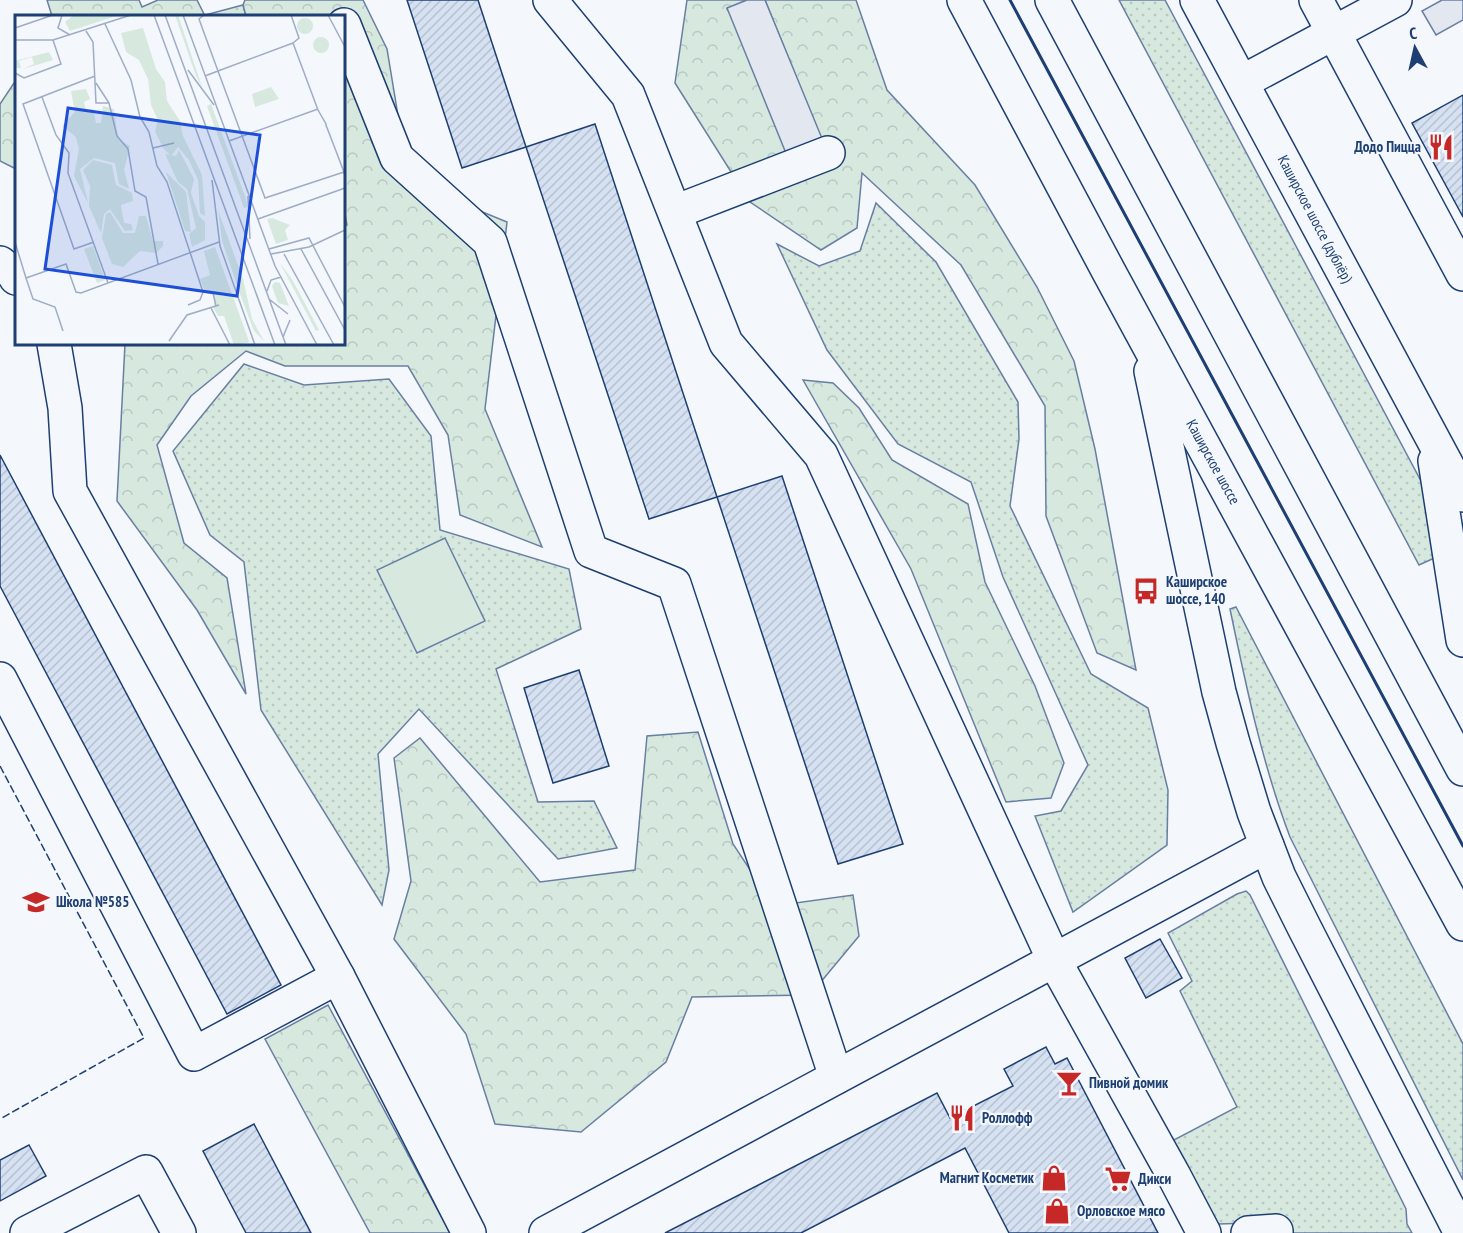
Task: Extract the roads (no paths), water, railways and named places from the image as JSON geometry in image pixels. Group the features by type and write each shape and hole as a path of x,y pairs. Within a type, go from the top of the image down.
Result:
{"main road":[{"path":"334,0 340,15"},
{"path":"550,0 628,95 726,343 821,455 1054,960 1204,1233"},
{"name":"Каширское шоссе","path":"964,0 1463,924"},
{"path":"1052,0 1463,769"},
{"name":"Каширское шоссе (дублёр)","path":"1197,0 1463,495"},
{"path":"1316,0 1463,274"},
{"path":"1242,82 1395,0"},
{"path":"345,28 396,158 490,242 591,551 674,584 836,1077"},
{"path":"675,212 828,153"},
{"path":"0,263 15,276"},
{"path":"1136,321 1153,379 1219,692 1254,812 1279,877 1461,1233"},
{"path":"54,345 65,408 70,491 338,977 469,1233"},
{"path":"1432,438 1463,640"},
{"path":"0,679 194,1054 338,977"},
{"path":"546,1233 1267,846"},
{"path":"27,1233 146,1172 179,1233"},
{"path":"1248,1233 1276,1231 1276,1233"}],"place":[{"name":"Додо Пицца","path":"1441,147"},
{"name":"Каширское шоссе, 140","path":"1146,591"},
{"name":"Школа №585","path":"36,902"},
{"name":"Пивной домик","path":"1069,1083"},
{"name":"Роллофф","path":"962,1118"},
{"name":"Магнит Косметик","path":"1054,1178"},
{"name":"Дикси","path":"1118,1179"},
{"name":"Орловское мясо","path":"1057,1211"}]}
